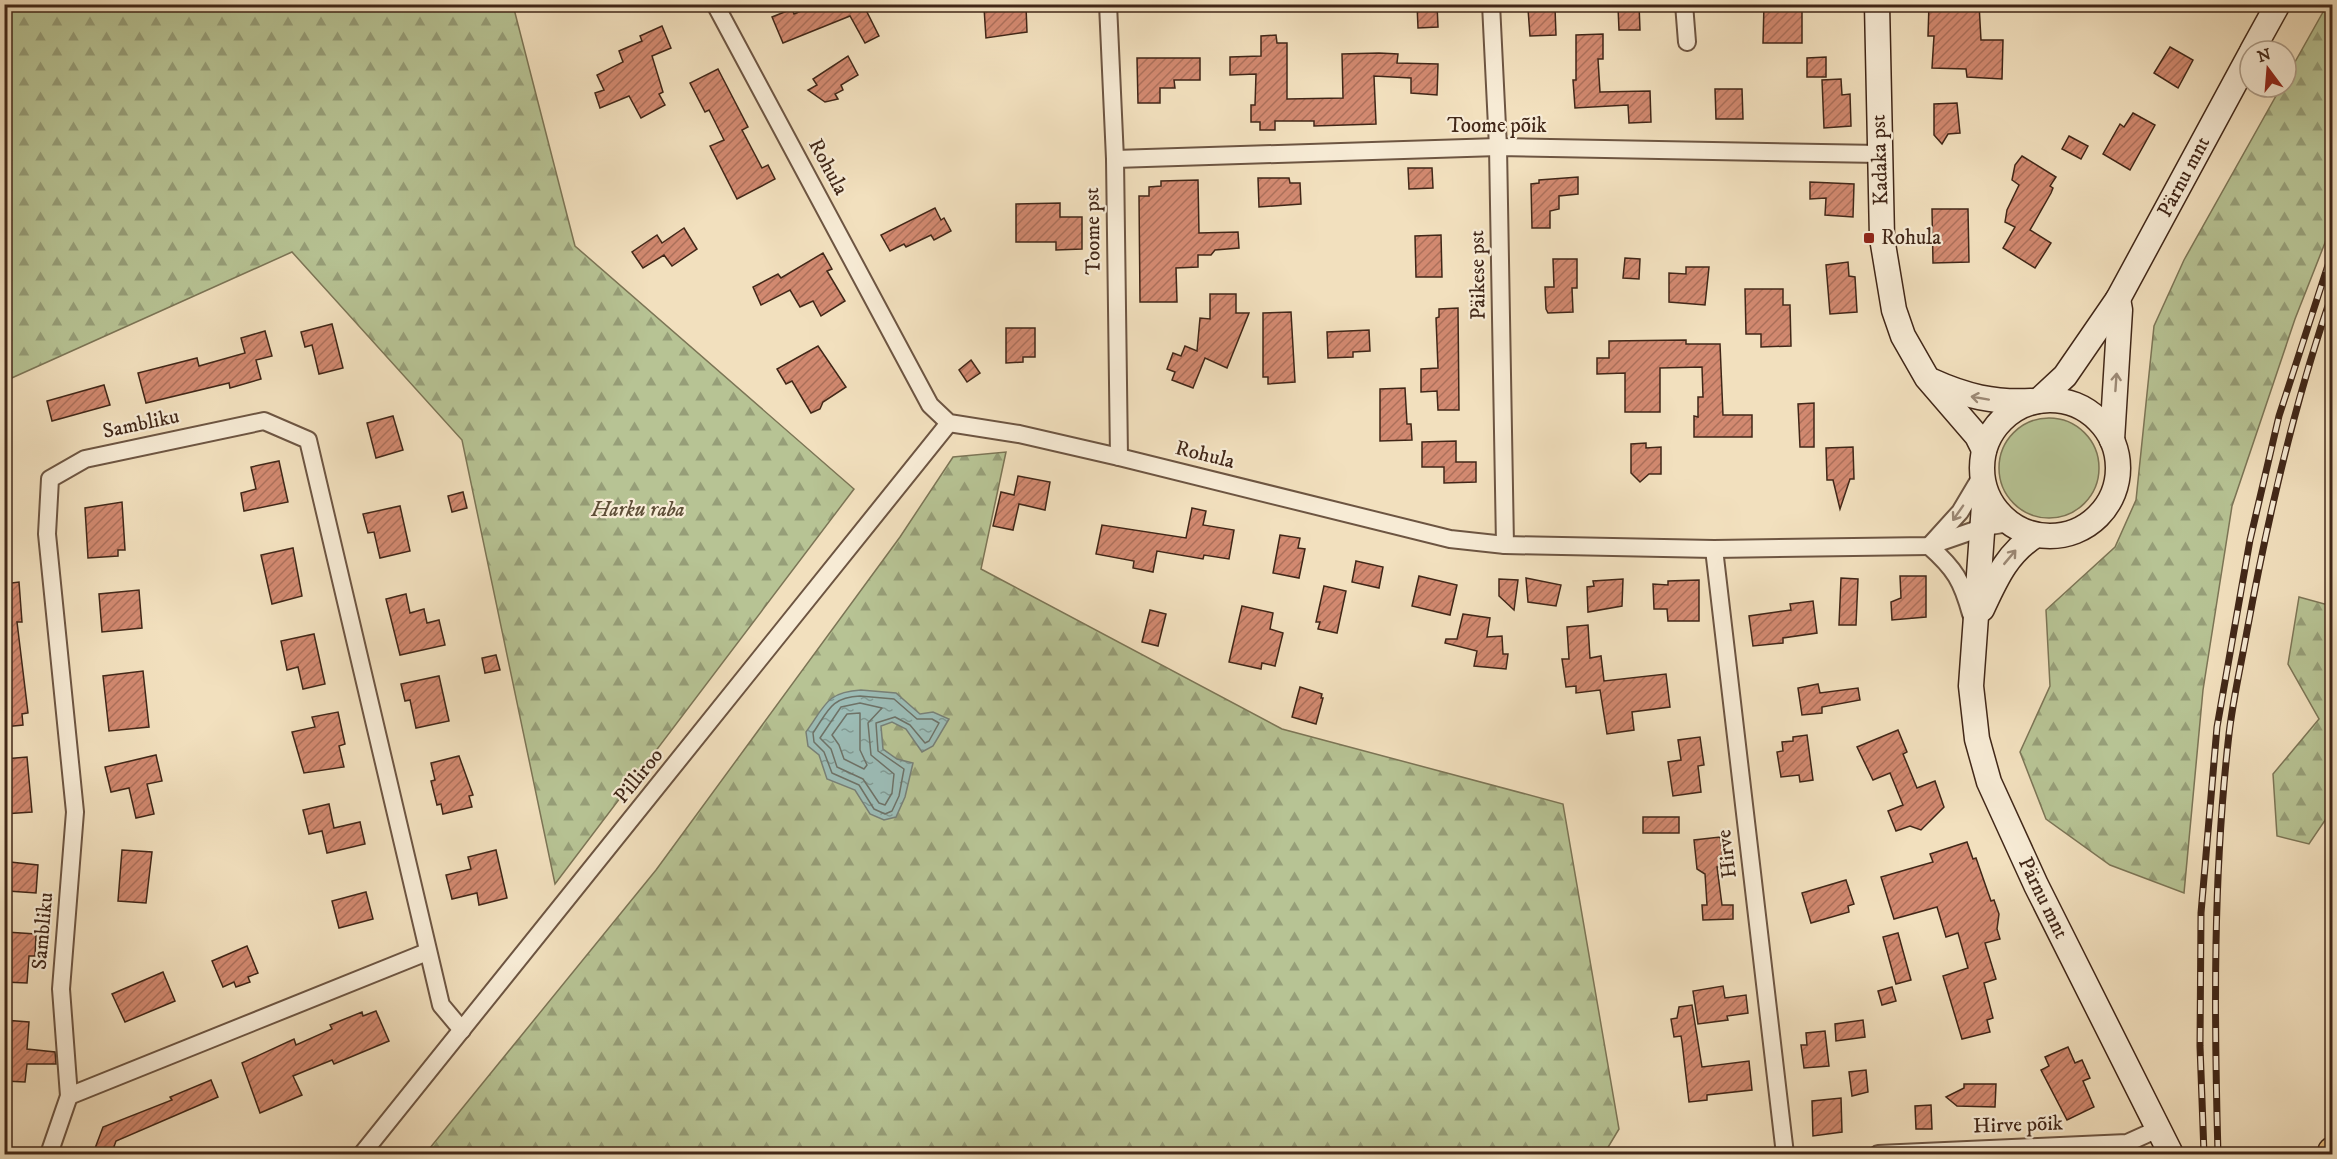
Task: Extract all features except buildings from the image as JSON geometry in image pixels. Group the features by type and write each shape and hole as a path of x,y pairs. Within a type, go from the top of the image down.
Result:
{"main road":[{"name":"Kadaka pst","path":"1877,4 1882,238 1894,310 1903,336 1927,378 1977,436 1984,450"},
{"path":"2259,39 2278,4"},
{"name":"Pärnu mnt","path":"2038,401 2065,376 2118,298 2238,78"},
{"path":"2038,401 2013,411 1996,426 1984,450 1983,483 1993,506 2009,523 2036,535 2067,534 2093,521 2104,510 2118,475 2112,440 2120,310 2118,298"},
{"path":"1927,378 1964,395 2005,403 2062,401 2084,409 2099,421 2112,440"},
{"name":"Pärnu mnt","path":"1983,483 1984,527 1971,654 1973,717 1989,782 2036,885 2171,1155"},
{"name":"Pärnu mnt","path":"1974,625 2005,563 2023,543 2036,535"}],"street":[{"name":"Rohula","path":"715,4 930,405 950,423 1019,434 1119,457 1450,539 1505,545 1714,549 1929,546 1984,527 2009,523"},
{"name":"Toome pst","path":"1108,4 1114,159 1119,457"},
{"name":"Päikese pst","path":"1491,4 1498,147 1505,545"},
{"path":"1684,4 1687,42"},
{"name":"Toome põik","path":"1114,159 1498,147 1880,154"},
{"name":"Sambliku","path":"49,1155 69,1096 62,989 75,812 47,534 50,479 85,459 264,421 308,440 427,952 441,1005 462,1030"},
{"name":"Pilliroo","path":"362,1155 950,423"},
{"path":"1974,625 1963,584 1954,570 1929,546 1983,483"},
{"name":"Hirve","path":"1714,549 1785,1155"},
{"path":"69,1096 427,952"},
{"name":"Hirve põik","path":"1878,1155 2000,1151 2127,1143 2158,1128"}],"green space":[{"name":"Harku raba","path":"4,5 513,5 575,246 854,489 555,884 462,440 292,252 5,381"},
{"path":"2327,5 2332,5 2332,225 2295,319 2232,506 2203,690 2184,893 2110,865 2046,819 2020,752 2050,686 2046,610 2115,547 2136,500 2154,326 2184,260 2274,99 2298,99 2298,57"},
{"path":"2049,418 2068,422 2084,433 2095,449 2099,468 2095,487 2084,503 2068,514 2049,518 2030,514 2014,503 2003,487 1999,468 2003,449 2014,433 2030,422"},
{"path":"1006,452 981,569 1282,729 1563,804 1619,1129 1604,1154 425,1154 656,870 900,537 953,457"},
{"path":"2299,597 2332,606 2332,810 2309,844 2277,836 2273,774 2319,719 2288,664"}],"water":[{"path":"861,690 896,693 920,714 933,712 949,719 933,746 922,752 906,729 892,722 881,726 883,749 897,759 913,763 905,797 896,817 884,820 870,814 855,790 827,779 819,755 808,746 806,732 828,702 840,694"}],"railway":[{"path":"2204,1154 2200,1046 2201,913 2217,727 2250,540 2279,416 2332,253"},
{"path":"2218,1154 2217,892 2231,721 2273,503 2294,419 2332,294"}],"place":[{"name":"Rohula","path":"1869,238"}]}
